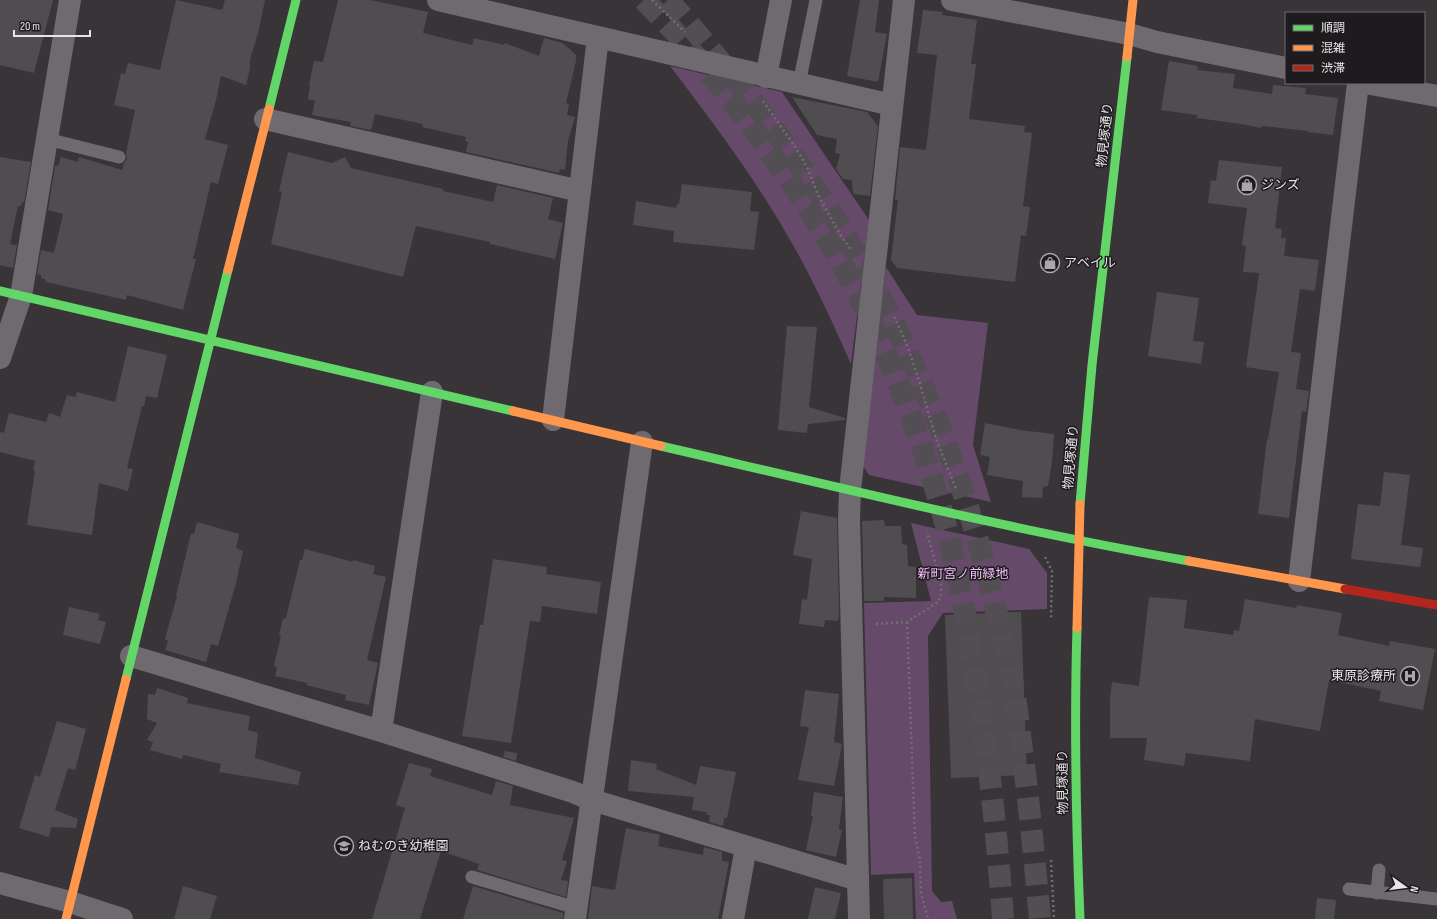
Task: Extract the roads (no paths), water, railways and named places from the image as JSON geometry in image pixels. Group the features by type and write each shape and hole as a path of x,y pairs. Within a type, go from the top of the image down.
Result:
{"street":[{"path":"0,358 21,296 70,0"},
{"path":"68,911 296,0"},
{"path":"438,0 892,105"},
{"path":"766,77 781,0"},
{"path":"859,919 850,490 904,0"},
{"path":"952,0 1129,34 1157,42 1285,68"},
{"name":"物見塚通り","path":"1080,919 1076,845 1075,693 1080,505 1092,365 1133,0"},
{"path":"553,420 598,37"},
{"path":"1299,581 1358,84"},
{"path":"1377,84 1400,86 1437,96"},
{"path":"265,119 580,191"},
{"path":"0,291 642,442 850,490 1078,540 1126,550 1437,605"},
{"path":"381,731 432,392"},
{"path":"576,914 642,442"},
{"path":"131,656 381,731 574,792 592,800 858,880"},
{"path":"733,919 746,847"},
{"path":"0,883 68,911 122,919"}],"lane":[{"path":"799,84 816,0"},
{"path":"47,139 119,157"},
{"path":"1377,892 1379,870"},
{"path":"472,877 576,914"},
{"path":"1349,889 1437,900"}],"tunnel":[{"path":"644,0 684,42 708,71 761,140 811,212 863,304 880,340 910,412 935,486 945,522 965,612 988,761 1003,919"},
{"path":"668,0 759,110 821,196 847,237 866,271 911,359 931,405 949,451 979,545 992,593 1012,682 1028,798 1040,919"}],"place":[{"name":"ジンズ","path":"1247,185"},
{"name":"アベイル","path":"1050,263"},
{"name":"東原診療所","path":"1410,676"},
{"name":"ねむのき幼稚園","path":"344,846"}],"park label":[{"name":"新町宮ノ前緑地","path":"963,574"}]}
